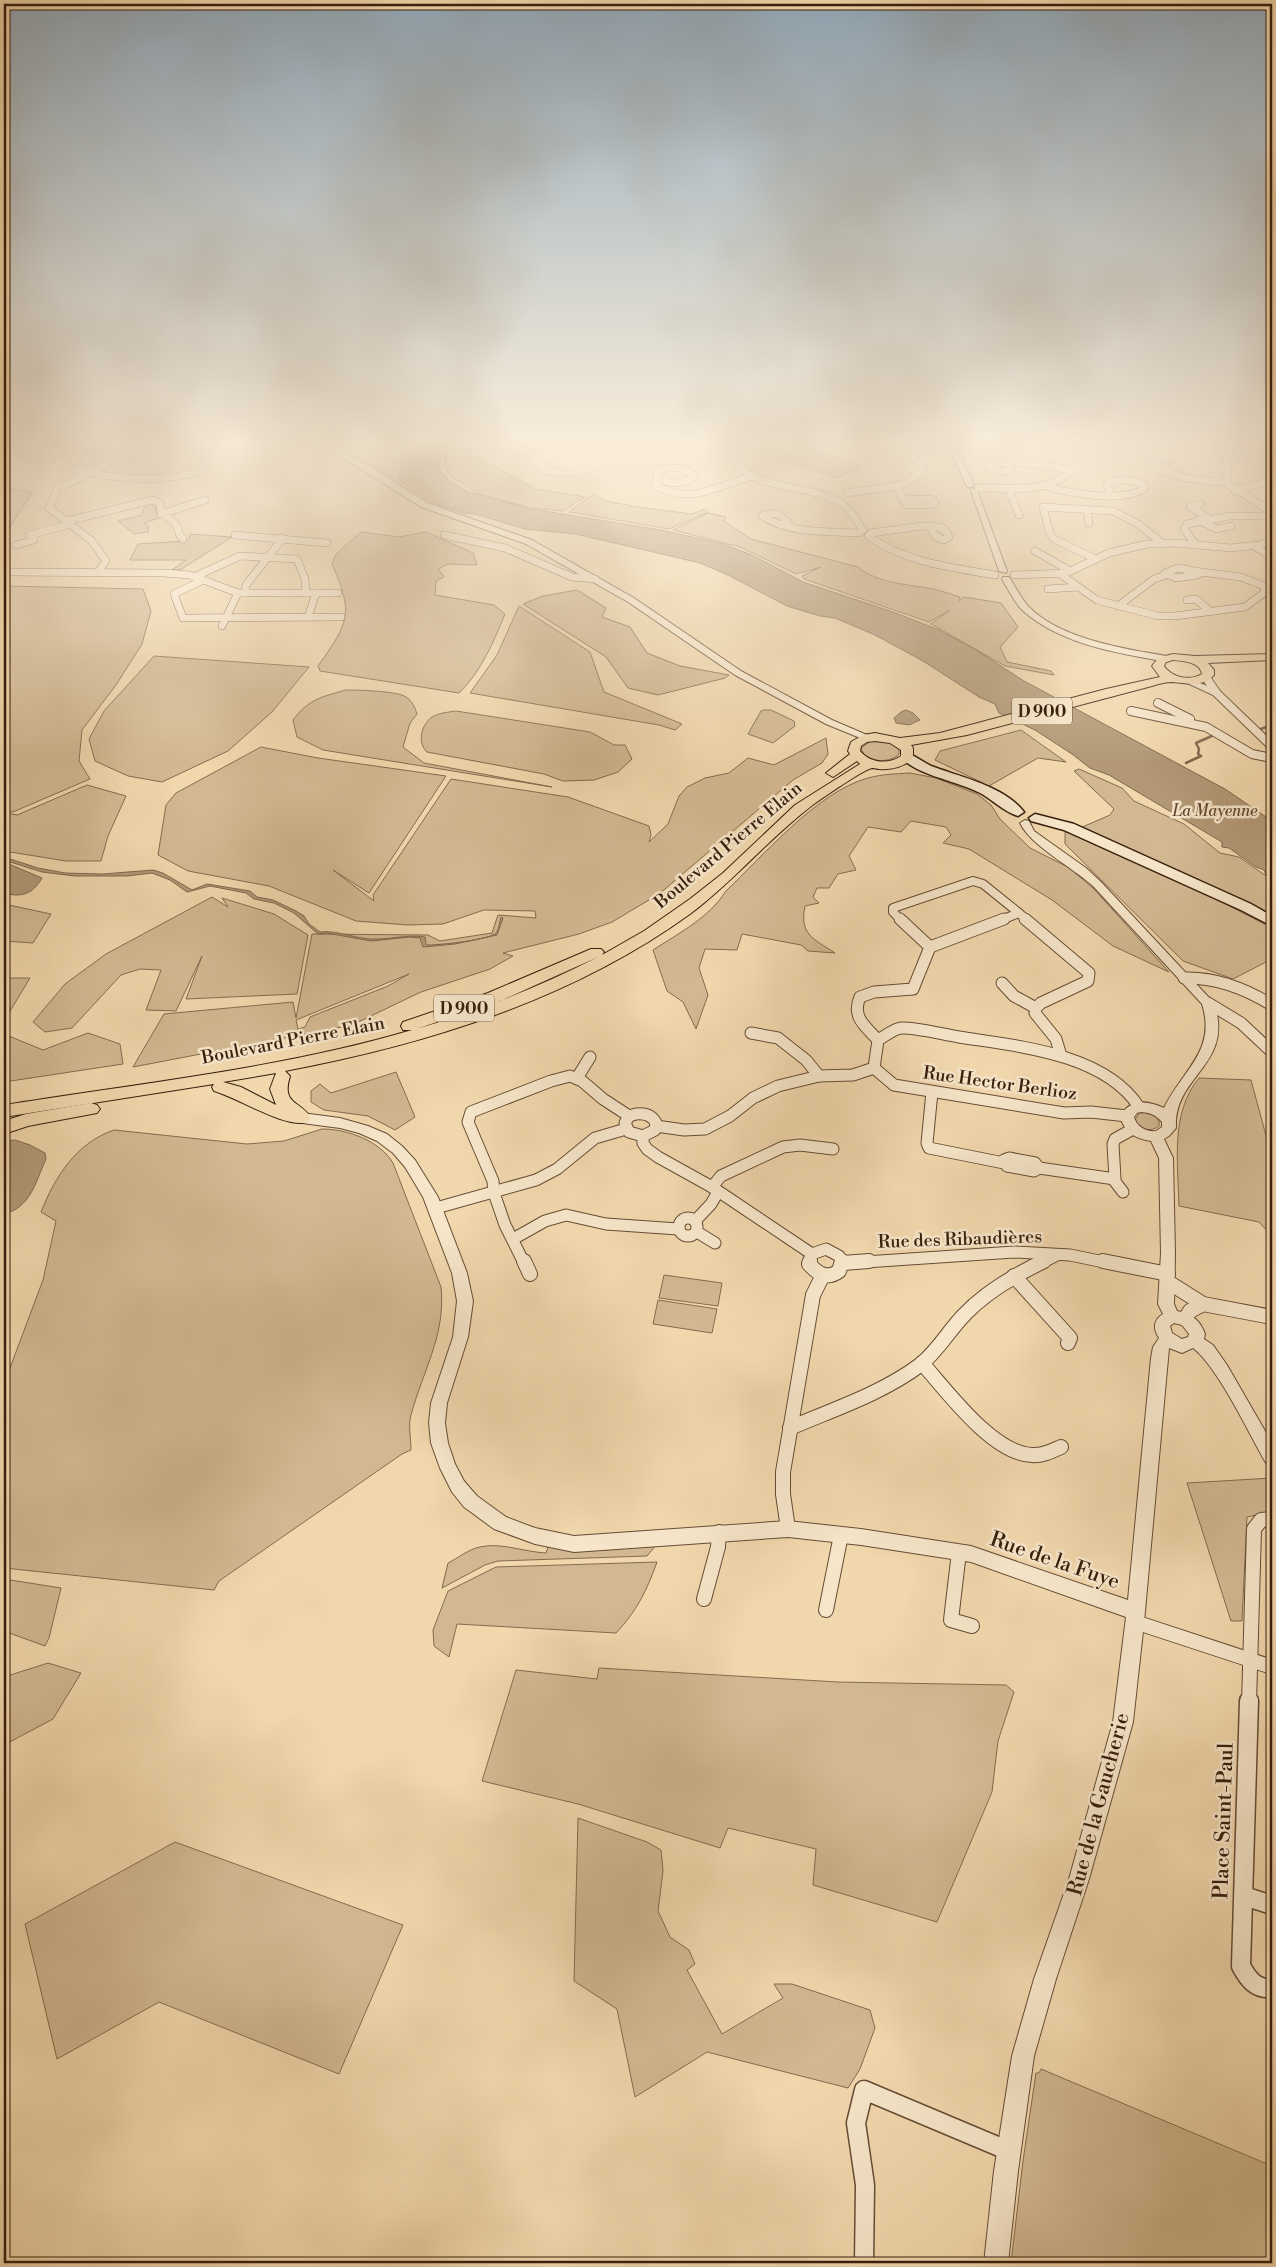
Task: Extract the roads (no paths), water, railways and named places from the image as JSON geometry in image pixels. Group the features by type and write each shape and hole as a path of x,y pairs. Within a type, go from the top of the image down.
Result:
{"main road":[{"path":"1272,657 1194,660 1180,657 1162,665 1173,678 1188,681 1236,666 1272,662"},
{"path":"1194,660 1206,666 1208,675"},
{"name":"D 900","path":"1111,692 1149,678 1162,665"},
{"name":"D 900","path":"905,750 931,739 974,730 1111,692 1173,678"},
{"path":"869,738 882,737 905,750 914,763 973,784 1018,812 1029,813 1030,821 1069,827 1180,876 1272,922"},
{"name":"Boulevard Pierre Elain","path":"4,1104 336,1045 400,1029 526,985 578,961 660,914 694,890 774,816 796,798 848,763 856,750 869,738"},
{"path":"856,750 871,763 892,764 934,771"},
{"path":"892,764 905,750"},
{"name":"Boulevard Pierre Elain","path":"4,1111 325,1058 443,1028 506,1006 566,981 660,928 707,894 807,802 871,763"},
{"path":"4,1128 26,1120 353,1062 417,1041 443,1028"},
{"path":"282,1076 278,1086 279,1096 285,1106 302,1118"},
{"path":"220,1086 235,1090 274,1111 302,1118"}],"street":[{"path":"98,572 106,561 100,550"},
{"path":"222,626 246,585 274,550"},
{"path":"509,550 572,577 595,579"},
{"path":"540,550 631,600 715,658 829,722 869,738"},
{"path":"892,550 922,563 1004,575 1060,574 1119,550"},
{"path":"995,550 1004,575 1025,608 1044,622 1068,635 1162,665"},
{"path":"1076,550 1095,559"},
{"path":"1260,550 1272,557"},
{"path":"1035,551 1070,571"},
{"path":"194,576 240,556 297,559 305,579 306,593"},
{"path":"1060,574 1097,600 1118,606 1158,616 1175,616 1245,607 1269,589 1254,580 1235,574 1200,572 1192,568 1168,570 1165,573 1166,575 1154,579 1118,606"},
{"path":"4,572 164,573 194,576 242,593 338,593"},
{"path":"202,580 174,594 183,618 342,617"},
{"path":"227,589 246,585"},
{"path":"1048,590 1078,587"},
{"path":"308,617 316,593"},
{"path":"1187,600 1196,599 1211,612"},
{"path":"1208,675 1216,693"},
{"path":"1188,681 1216,693 1272,746"},
{"path":"1158,703 1206,727 1252,754 1272,758"},
{"path":"1131,711 1206,727"},
{"path":"829,722 856,750"},
{"path":"1030,821 1030,833 1043,844 1065,857 1097,884 1208,1004 1213,1013 1214,1034 1195,1071 1165,1112"},
{"path":"964,873 974,881 983,884 1017,910 1018,914 1089,973 1088,981 1041,1003 1036,1008 1035,1012 1062,1049 1061,1056"},
{"path":"930,947 892,910 974,881"},
{"path":"878,1040 857,1017 859,997 868,992 903,992 913,989 930,947 1018,914"},
{"path":"1184,978 1207,980 1251,994 1272,1005"},
{"path":"1002,983 1014,996 1036,1008"},
{"path":"1208,1004 1241,1023 1272,1052"},
{"path":"878,1040 900,1028 1039,1050 1061,1056 1118,1084 1131,1094 1139,1107"},
{"path":"751,1033 778,1038 806,1060 819,1076"},
{"path":"656,1126 684,1130 705,1129 730,1116 765,1091 819,1076 853,1075 874,1068 878,1040"},
{"path":"577,1078 590,1057"},
{"name":"Rue Hector Berlioz","path":"874,1068 894,1085 1064,1113 1091,1112 1127,1116"},
{"path":"530,1274 505,1224 494,1193 493,1181 468,1122 470,1112 564,1077 577,1078 603,1099 629,1116"},
{"path":"932,1092 927,1143 929,1148 1004,1162 1008,1158 1035,1163 1039,1168 1113,1179 1123,1192"},
{"path":"1139,1107 1165,1112 1169,1128 1166,1132 1156,1136 1144,1135 1134,1129 1127,1121 1130,1110 1139,1107"},
{"path":"436,1208 536,1180 549,1171 558,1168 601,1133 626,1129 633,1134 643,1136 652,1132 656,1126 655,1120 649,1115 641,1113 629,1116 625,1122 626,1129"},
{"name":"Rue de la Fuye","path":"302,1118 341,1123 364,1130 386,1141 403,1153 416,1168 436,1208 461,1278 466,1309 462,1330 437,1416 438,1442 456,1485 473,1505 487,1515 517,1532 543,1540 574,1544 689,1536 719,1532 788,1529 959,1552 996,1562 1135,1617"},
{"path":"1113,1179 1115,1177 1113,1144 1115,1139 1134,1129"},
{"path":"643,1136 643,1143 647,1149 715,1189 812,1254"},
{"path":"1156,1136 1166,1158 1168,1278 1166,1304 1179,1318 1196,1330 1197,1338 1195,1341"},
{"path":"696,1227 711,1204 715,1189 722,1176 783,1147 800,1145 833,1149"},
{"path":"513,1239 552,1218 576,1215 595,1222 657,1229 678,1229 678,1224 683,1220 696,1227 715,1243"},
{"path":"788,1529 783,1494 783,1472 813,1295 823,1275 814,1271 809,1264 812,1254 821,1250 831,1250 839,1256 843,1263"},
{"name":"Rue des Ribaudières","path":"823,1275 837,1273 843,1263 1014,1252 1058,1254 1168,1278"},
{"path":"790,1428 891,1383 922,1363 989,1291 1058,1254"},
{"path":"1014,1276 1070,1338 1068,1343"},
{"path":"1168,1278 1203,1304 1272,1317"},
{"path":"1195,1341 1182,1346 1167,1339 1162,1330 1162,1325 1164,1321 1179,1318 1203,1304"},
{"name":"Rue de la Gaucherie","path":"996,2263 1009,2151 1023,2056 1034,2015 1079,1879 1123,1722 1135,1617 1159,1358 1161,1347 1167,1339"},
{"path":"1195,1341 1208,1350 1272,1458"},
{"path":"922,1363 980,1426 1001,1443 1028,1455 1039,1454 1061,1447"},
{"name":"Place Saint-Paul","path":"1272,1518 1261,1520 1254,1529 1242,1966 1248,1979 1256,1985 1268,1990 1272,1988"},
{"path":"704,1599 718,1547 719,1532"},
{"path":"826,1610 841,1535"},
{"path":"959,1552 951,1620 972,1626"},
{"path":"1135,1617 1272,1667"},
{"path":"1244,1896 1272,1905"},
{"path":"864,2263 865,2185 856,2123 864,2090 1009,2151"}],"water":[{"name":"La Mayenne","path":"644,550 738,550 803,582 893,612 939,630 976,650 1024,681 1225,789 1272,821 1272,878 1266,875 1264,870 1256,867 1229,848 1222,847 1222,842 1109,775 1090,768 1035,730 999,713 995,704 979,697 923,661 875,635 835,618 820,616 787,606 728,575 700,563"},
{"path":"906,710 913,713 920,720 909,725 896,723 894,718"},
{"path":"4,857 38,868 65,873 103,874 153,870 163,873 192,890 207,884 250,891 257,897 273,900 296,911 304,916 309,924 320,932 333,932 370,939 411,936 425,937 426,945 474,940 455,944 423,947 420,938 410,937 371,941 327,933 318,934 294,913 274,903 254,899 246,893 210,886 187,892 170,880 152,873 127,876 75,876 42,872 4,860"},
{"path":"4,862 42,878 35,888 21,895 4,893"},
{"path":"501,917 503,918 497,935 484,938 497,932"},
{"path":"15,1140 45,1153 46,1159 35,1185 26,1200 13,1211 4,1214 4,1141"}],"waterway":[{"path":"1258,730 1272,725"},
{"path":"1186,763 1201,756 1198,754 1199,749 1196,743 1214,735"}]}
